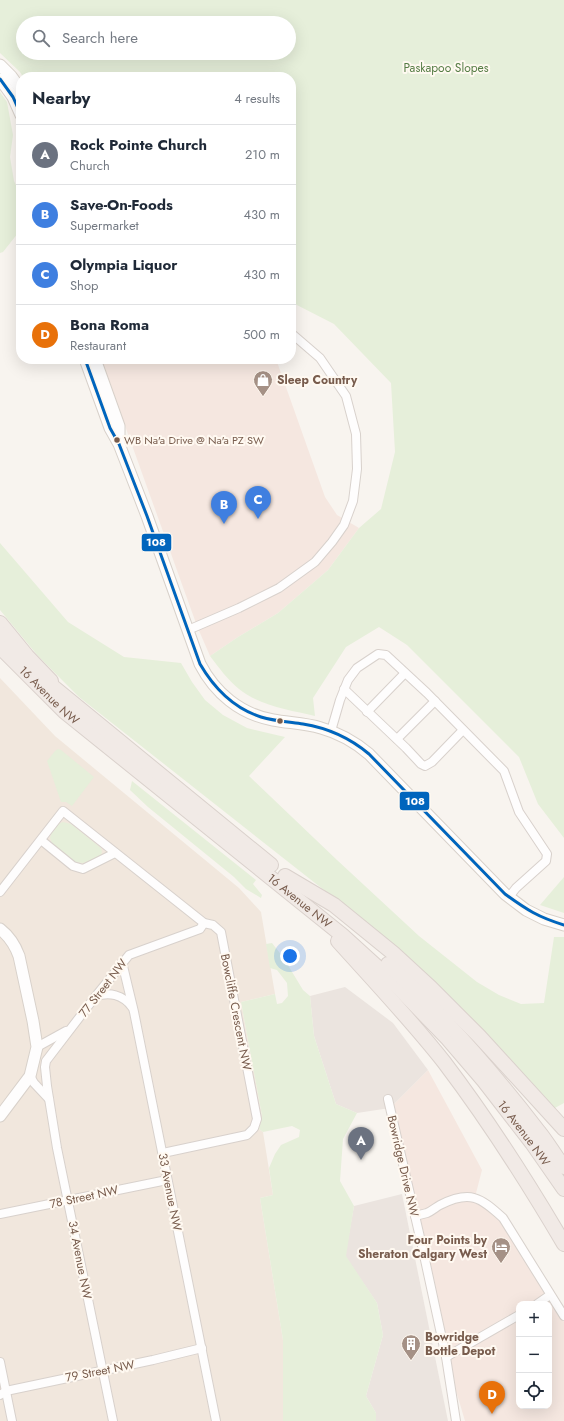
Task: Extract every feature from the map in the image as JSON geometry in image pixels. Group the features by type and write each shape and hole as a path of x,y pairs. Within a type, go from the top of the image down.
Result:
{"highway":[{"path":"0,623 21,649 47,676 96,722"},
{"name":"16 Avenue NW","path":"0,633 44,679 282,879 348,939 424,1013 505,1106 564,1189"},
{"name":"16 Avenue NW","path":"0,647 65,712 352,931 374,951 450,1026 522,1110 564,1167"},
{"path":"282,879 334,905 393,952 478,1036 564,1129"},
{"path":"282,879 393,1001 443,1061 497,1137 543,1208 564,1244"}],"street":[{"path":"0,65 16,83"},
{"path":"0,79 16,104"},
{"path":"188,630 233,611 280,588 316,562 344,525 353,501 357,469 356,434 346,396 320,358 296,337"},
{"path":"87,364 110,428 119,444 204,672 217,690 234,704 249,713 266,719 313,726 331,731 348,739 369,754 509,897 526,910 544,919 564,925"},
{"path":"97,364 119,426 119,444"},
{"path":"331,731 340,700 348,680 357,668 378,654 386,655 435,701 504,771 519,812 547,854 546,860 516,888 509,897"},
{"path":"367,712 405,673"},
{"path":"344,689 421,764 425,766 432,762 463,730"},
{"path":"397,739 435,701"},
{"name":"Bowcliffe Crescent NW","path":"0,892 63,811 204,923 213,925 221,932 257,1119 254,1128 247,1136 163,1153"},
{"path":"41,840 73,866 83,869 115,853"},
{"name":"77 Street NW","path":"47,1086 45,1067 46,1061 122,962 129,955 200,929 204,923"},
{"path":"0,929 10,938 19,956 34,1021 37,1047 30,1076 0,1116"},
{"name":"33 Avenue NW","path":"122,962 134,1012 163,1153 216,1421"},
{"path":"95,997 105,994 116,995 129,1003 134,1012"},
{"name":"77 Street NW","path":"37,1047 70,1029"},
{"path":"37,1047 47,1048 60,1042"},
{"path":"30,1076 38,1078 47,1086"},
{"path":"30,1076 34,1083 49,1099"},
{"name":"34 Avenue NW","path":"47,1086 57,1148 113,1421"},
{"name":"Bowridge Drive NW","path":"388,1099 446,1357 456,1421"},
{"name":"78 Street NW","path":"0,1214 168,1180"},
{"path":"415,1216 428,1213 450,1199 461,1196 475,1197 489,1205 503,1218 564,1316"},
{"path":"541,1301 550,1295"},
{"path":"446,1357 516,1317"},
{"name":"79 Street NW","path":"3,1393 202,1348"},
{"path":"0,1362 3,1393 12,1421"}],"shaded area":[{"path":"103,364 278,364 325,497 337,515 359,528 328,570 278,613 210,656 197,626"},
{"path":"0,678 55,736 239,888 261,912 275,994 241,1002 262,1116 259,1129 263,1132 273,1195 260,1198 283,1340 283,1421 0,1421"},
{"path":"345,987 393,1023 428,1070 390,1108 357,1113 336,1104 314,1036 310,996"},
{"path":"428,1070 482,1170 475,1197 503,1218 550,1295 564,1322 564,1421 465,1421 446,1357 390,1108"},
{"path":"402,1194 448,1421 376,1421 376,1413 366,1396 383,1335 377,1303 345,1256 354,1206"}],"green space":[{"name":"Paskapoo Slopes","path":"0,0 564,0 564,838 538,804 519,757 407,645 379,627 346,647 313,698 315,716 276,707 247,695 231,682 210,656 278,613 328,570 359,528 381,509 395,452 391,383 334,324 296,305 296,72 20,72 0,53"},
{"path":"0,92 7,102 13,135 10,157 16,185 16,236 3,252 0,253"},
{"path":"0,543 68,622 124,657 181,663 205,700 223,715 247,728 285,737 249,776 419,936 477,982 499,995 521,1004 544,1003 554,937 564,937 564,1103 553,1109 376,931 79,697 38,656 0,610"},
{"path":"58,749 94,777 72,806 66,802 61,802 47,761"},
{"path":"132,781 256,880 253,884 262,895 261,898 246,889 234,877 148,807 130,790"},
{"path":"63,822 71,824 101,848 102,852 100,857 83,863 75,862 52,843 50,838 52,831 58,824"},
{"path":"564,877 564,913 540,905"},
{"path":"272,943 283,957 303,990 310,996 314,1036 336,1104 357,1113 343,1139 340,1181 354,1206 346,1256 377,1303 383,1335 366,1396 376,1413 376,1421 283,1421 283,1340 260,1198 273,1195 269,1168 281,1145 299,1137 300,1130 292,1126 263,1132 259,1129 262,1116 241,1002 275,994 277,1004 282,1003 288,996 287,983 277,970 270,968 266,944"}],"transit line":[{"name":"108","path":"0,79 16,104"},
{"name":"108","path":"87,364 110,428 119,444 147,516 200,664 205,673 218,689 233,703 251,713 271,720 321,728 338,734 362,748 505,894 533,912 564,925"}],"place":[{"name":"Sleep Country","path":"263,397"},
{"name":"WB Na'a Drive @ Na'a PZ SW","path":"117,440"},
{"name":"Olympia Liquor","path":"258,519"},
{"name":"Save-On-Foods","path":"224,524"},
{"name":"Rock Pointe Church","path":"361,1160"},
{"name":"Four Points by Sheraton Calgary West","path":"501,1264"},
{"name":"Bowridge Bottle Depot","path":"411,1361"},
{"name":"Bona Roma","path":"492,1414"}]}
